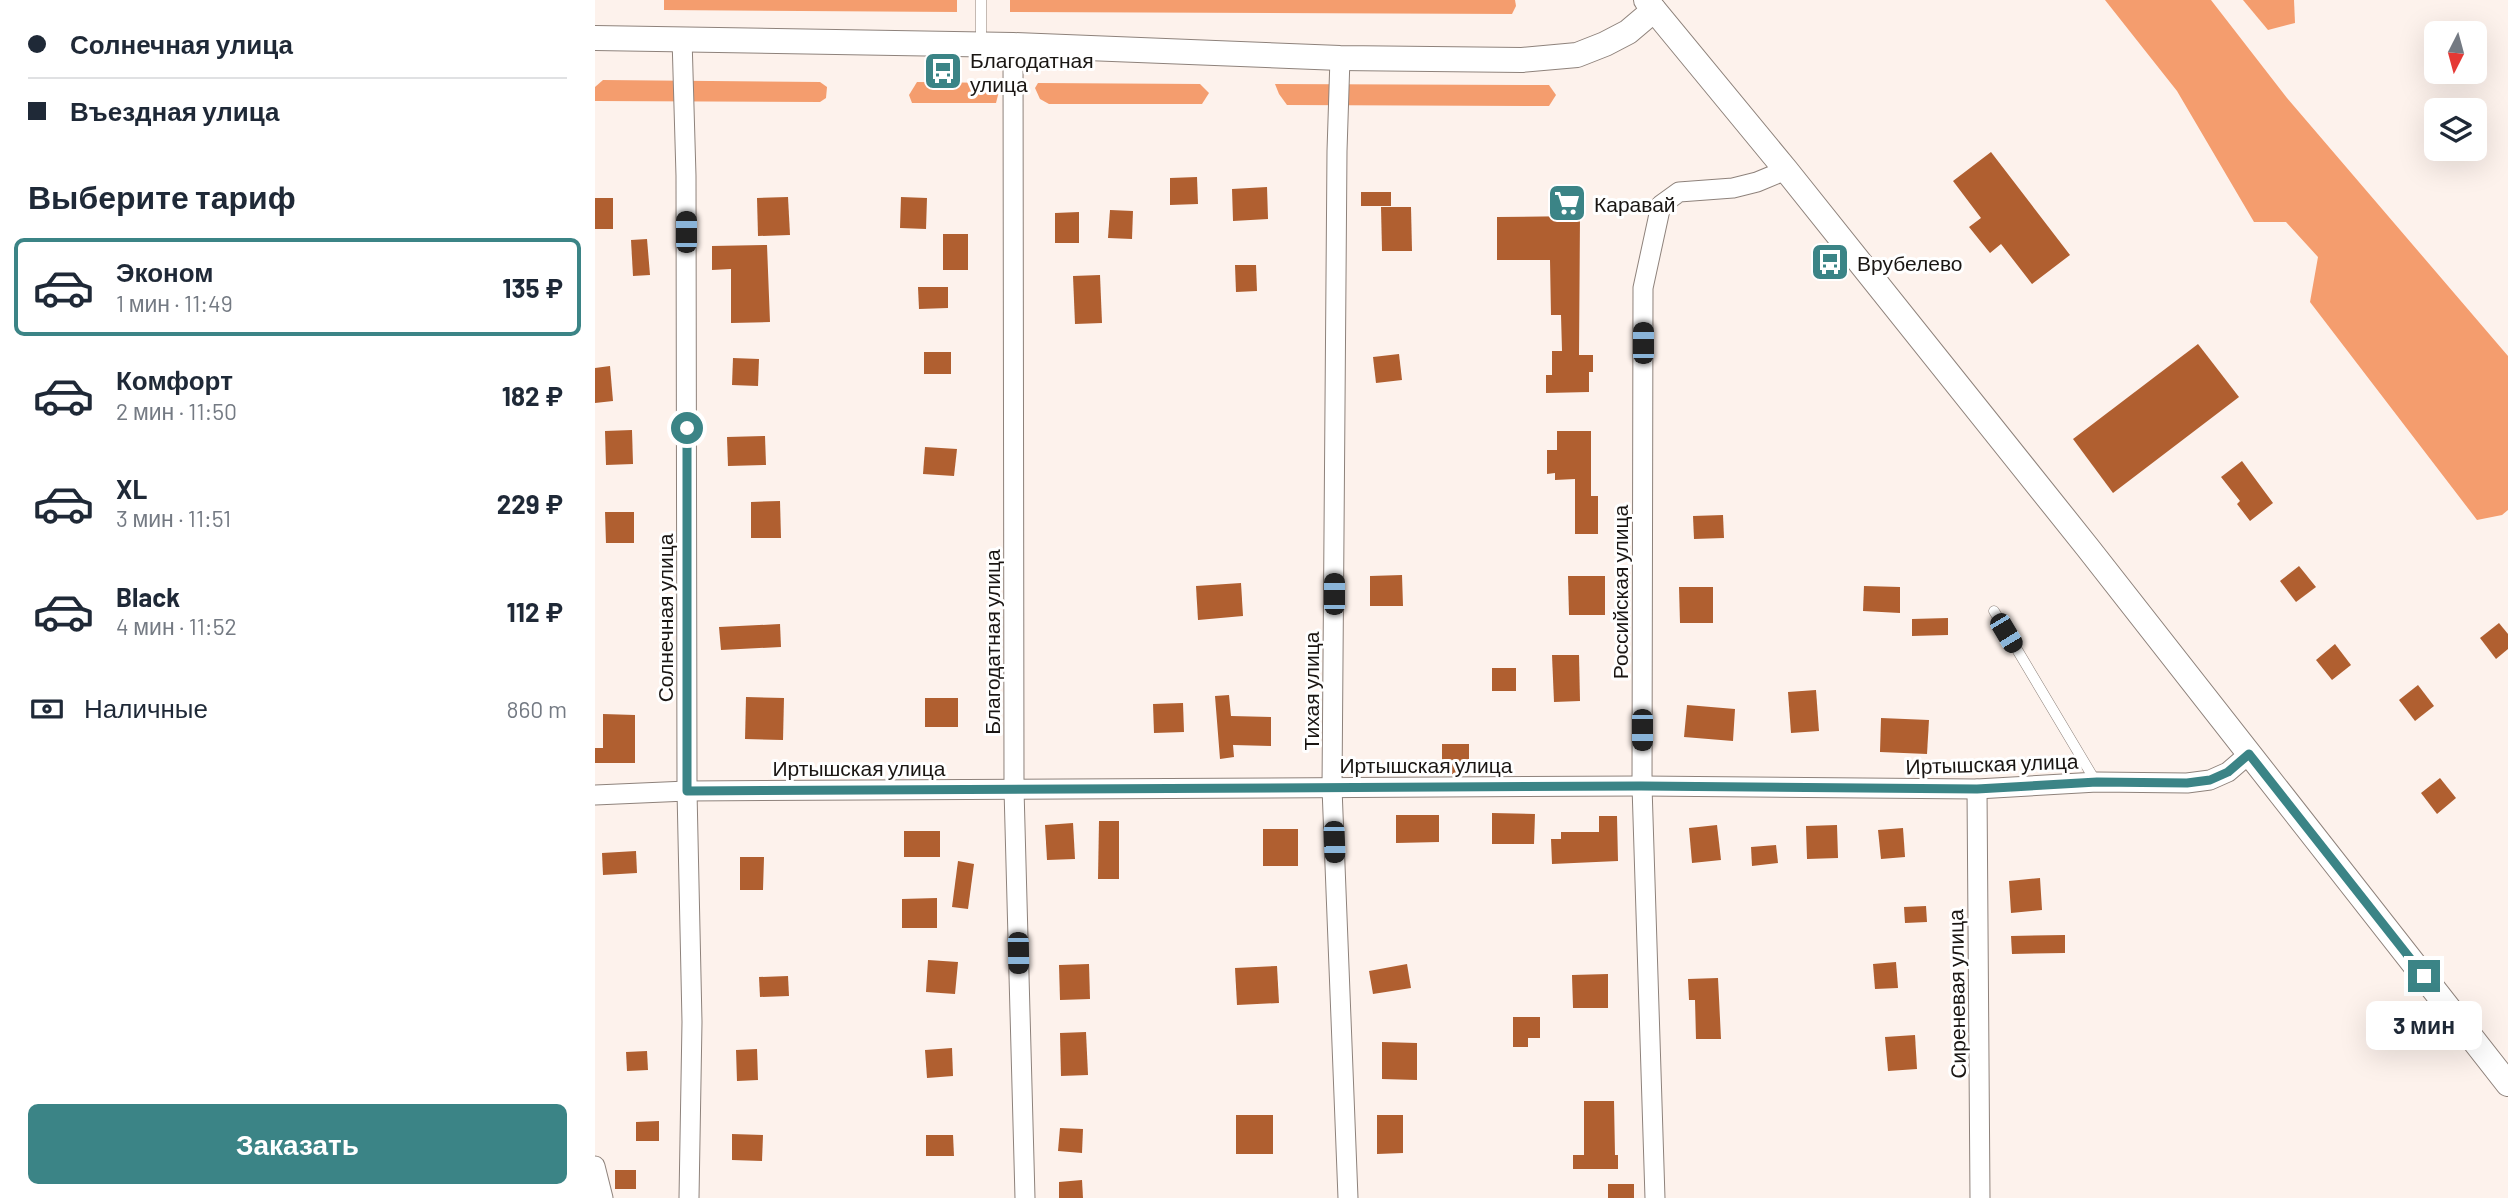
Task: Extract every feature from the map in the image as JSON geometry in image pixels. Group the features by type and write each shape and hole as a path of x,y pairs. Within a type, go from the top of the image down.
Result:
{"street":[{"path":"595,38 981,44 1340,58 1522,60 1577,55 1605,44 1628,32 1650,5 1786,170 2088,548 2508,1084"},
{"name":"Солнечная улица","path":"682,38 686,176 687,791 692,1022 689,1198"},
{"name":"Благодатная улица","path":"1013,45 1014,789 1024,1198"},
{"name":"Тихая улица","path":"1340,58 1332,788 1347,1198"},
{"name":"Российская улица","path":"1655,1198 1641,786 1643,288 1661,205 1679,192 1733,188 1786,170"},
{"name":"Иртышская улица","path":"595,795 687,791 1641,786 1977,789 2097,782 2187,783 2210,780 2228,772 2249,754"},
{"name":"Сиреневая улица","path":"1977,789 1980,1198"},
{"path":"595,1166 603,1198"}],"lane":[{"path":"981,0 981,44"},
{"path":"1994,611 2097,782"}],"shaded area":[{"path":"664,0 957,0 957,12 664,10"},
{"path":"1010,0 1515,0 1516,6 1512,14 1010,12"},
{"path":"2105,0 2211,0 2287,98 2508,356 2508,510 2502,515 2477,520 2310,302 2318,257 2286,222 2254,222 2177,91"},
{"path":"2243,0 2294,0 2295,23 2268,30"},
{"path":"603,80 820,82 827,87 826,98 820,102 595,101 595,87"},
{"path":"917,82 1001,83 996,103 912,103 909,95"},
{"path":"1038,83 1200,84 1209,93 1202,104 1049,104 1040,99 1035,88"},
{"path":"1275,84 1549,85 1556,95 1549,106 1287,105"}],"building":[{"path":"1991,152 2070,255 2032,284 2001,244 1990,253 1969,227 1981,218 1953,181"},
{"path":"1197,177 1198,204 1170,205 1170,178"},
{"path":"1267,187 1268,219 1233,221 1232,189"},
{"path":"1361,192 1391,192 1391,206 1361,206"},
{"path":"788,197 790,235 758,236 757,198"},
{"path":"901,197 927,198 926,229 900,228"},
{"path":"595,198 613,198 613,229 595,229"},
{"path":"1381,207 1411,207 1412,251 1382,251"},
{"path":"1110,210 1133,211 1132,239 1108,238"},
{"path":"1079,212 1079,243 1055,243 1055,213"},
{"path":"1580,216 1579,355 1593,355 1593,372 1589,372 1589,392 1546,393 1546,375 1552,375 1552,351 1562,351 1561,315 1551,315 1550,260 1497,260 1497,217"},
{"path":"943,234 968,234 968,270 943,270"},
{"path":"647,239 650,275 633,276 631,240"},
{"path":"767,245 770,322 731,323 731,269 712,270 712,246"},
{"path":"1235,265 1256,265 1257,291 1236,292"},
{"path":"1100,275 1102,323 1075,324 1073,276"},
{"path":"918,287 948,287 948,308 919,309"},
{"path":"2198,344 2239,397 2113,493 2073,439"},
{"path":"924,352 951,352 951,374 924,374"},
{"path":"1399,354 1402,380 1376,383 1373,357"},
{"path":"733,358 759,359 758,386 732,385"},
{"path":"610,366 613,401 595,403 595,368"},
{"path":"632,430 633,464 606,465 605,431"},
{"path":"1557,431 1591,431 1591,496 1598,496 1598,534 1575,534 1575,479 1555,480 1555,473 1547,474 1547,450 1557,450"},
{"path":"765,436 766,465 728,466 727,437"},
{"path":"925,447 957,449 954,476 923,474"},
{"path":"2242,461 2273,503 2250,521 2237,504 2240,501 2221,477"},
{"path":"780,501 781,538 751,538 751,502"},
{"path":"605,512 634,512 634,543 606,543"},
{"path":"1723,515 1724,538 1694,539 1693,516"},
{"path":"2299,566 2316,587 2296,602 2280,581"},
{"path":"1402,575 1403,606 1370,606 1370,576"},
{"path":"1568,576 1605,576 1605,615 1569,615"},
{"path":"1241,583 1243,616 1198,620 1196,586"},
{"path":"1864,586 1900,587 1900,613 1863,611"},
{"path":"1679,587 1713,587 1713,623 1680,623"},
{"path":"1948,618 1948,635 1912,636 1912,619"},
{"path":"2499,623 2508,634 2508,649 2496,659 2480,638"},
{"path":"780,624 781,647 721,650 719,627"},
{"path":"2335,644 2351,665 2332,680 2316,660"},
{"path":"1552,655 1579,655 1580,701 1554,702"},
{"path":"1492,668 1516,668 1516,691 1492,691"},
{"path":"2418,685 2434,706 2415,721 2399,700"},
{"path":"1816,690 1819,731 1791,733 1788,692"},
{"path":"1229,695 1231,716 1271,717 1271,746 1233,745 1234,757 1220,759 1215,696"},
{"path":"746,697 784,698 783,740 745,739"},
{"path":"925,698 958,698 958,727 925,727"},
{"path":"1183,703 1184,732 1154,733 1153,704"},
{"path":"1687,705 1735,709 1733,741 1684,737"},
{"path":"603,714 635,715 635,763 595,763 595,748 603,748"},
{"path":"1881,718 1929,720 1927,754 1880,752"},
{"path":"1442,744 1469,744 1469,774 1442,774"},
{"path":"2440,778 2456,798 2437,814 2421,793"},
{"path":"1492,813 1535,814 1534,844 1492,844"},
{"path":"1396,815 1439,815 1439,842 1396,843"},
{"path":"1599,816 1617,816 1618,861 1552,864 1551,839 1561,839 1561,832 1599,832"},
{"path":"1099,821 1119,821 1119,879 1098,879"},
{"path":"1073,823 1075,859 1047,860 1045,825"},
{"path":"1717,825 1721,860 1692,863 1689,828"},
{"path":"1837,825 1838,858 1807,859 1806,826"},
{"path":"1903,828 1905,857 1881,859 1878,830"},
{"path":"1263,829 1298,829 1298,866 1263,866"},
{"path":"904,831 940,831 940,857 904,857"},
{"path":"1776,845 1778,863 1752,866 1751,847"},
{"path":"636,851 637,873 603,875 602,853"},
{"path":"740,857 764,857 763,890 740,890"},
{"path":"958,861 974,864 968,909 952,907"},
{"path":"2040,878 2042,910 2011,913 2009,881"},
{"path":"937,898 937,928 902,928 902,899"},
{"path":"1926,906 1927,922 1905,923 1904,907"},
{"path":"2065,935 2065,953 2012,954 2011,936"},
{"path":"928,960 958,962 955,994 926,992"},
{"path":"1896,962 1898,988 1875,989 1873,964"},
{"path":"1089,964 1090,999 1060,1000 1059,965"},
{"path":"1407,964 1411,988 1373,994 1369,971"},
{"path":"1277,966 1279,1003 1237,1005 1235,968"},
{"path":"1608,974 1608,1008 1573,1008 1572,975"},
{"path":"788,976 789,996 760,997 759,977"},
{"path":"1718,978 1721,1039 1696,1039 1695,1000 1689,1000 1688,979"},
{"path":"1513,1017 1540,1017 1540,1038 1528,1038 1528,1047 1513,1047"},
{"path":"1086,1032 1088,1075 1061,1076 1060,1033"},
{"path":"1915,1035 1917,1069 1888,1071 1885,1037"},
{"path":"1382,1042 1417,1043 1417,1080 1382,1079"},
{"path":"952,1048 953,1076 927,1078 925,1050"},
{"path":"757,1049 758,1080 737,1081 736,1050"},
{"path":"647,1051 648,1070 627,1071 626,1052"},
{"path":"1584,1101 1614,1101 1615,1155 1618,1155 1618,1169 1573,1169 1573,1155 1584,1155"},
{"path":"1236,1115 1273,1115 1273,1154 1236,1154"},
{"path":"1377,1115 1403,1115 1403,1153 1377,1154"},
{"path":"659,1121 659,1141 636,1141 636,1122"},
{"path":"1060,1128 1083,1129 1082,1153 1058,1151"},
{"path":"732,1134 763,1135 762,1161 732,1160"},
{"path":"926,1135 953,1135 954,1156 926,1156"},
{"path":"615,1170 636,1170 636,1189 615,1189"},
{"path":"1082,1180 1083,1198 1059,1198 1059,1182"},
{"path":"1608,1184 1634,1184 1634,1198 1608,1198"}],"place":[{"name":"Благодатная улица","path":"943,71"},
{"name":"Каравай","path":"1567,203"},
{"name":"Врубелево","path":"1830,262"}],"route":[{"path":"687,428 687,791 1641,786 1977,789 2097,782 2187,783 2210,780 2228,772 2249,754 2424,976"}]}
